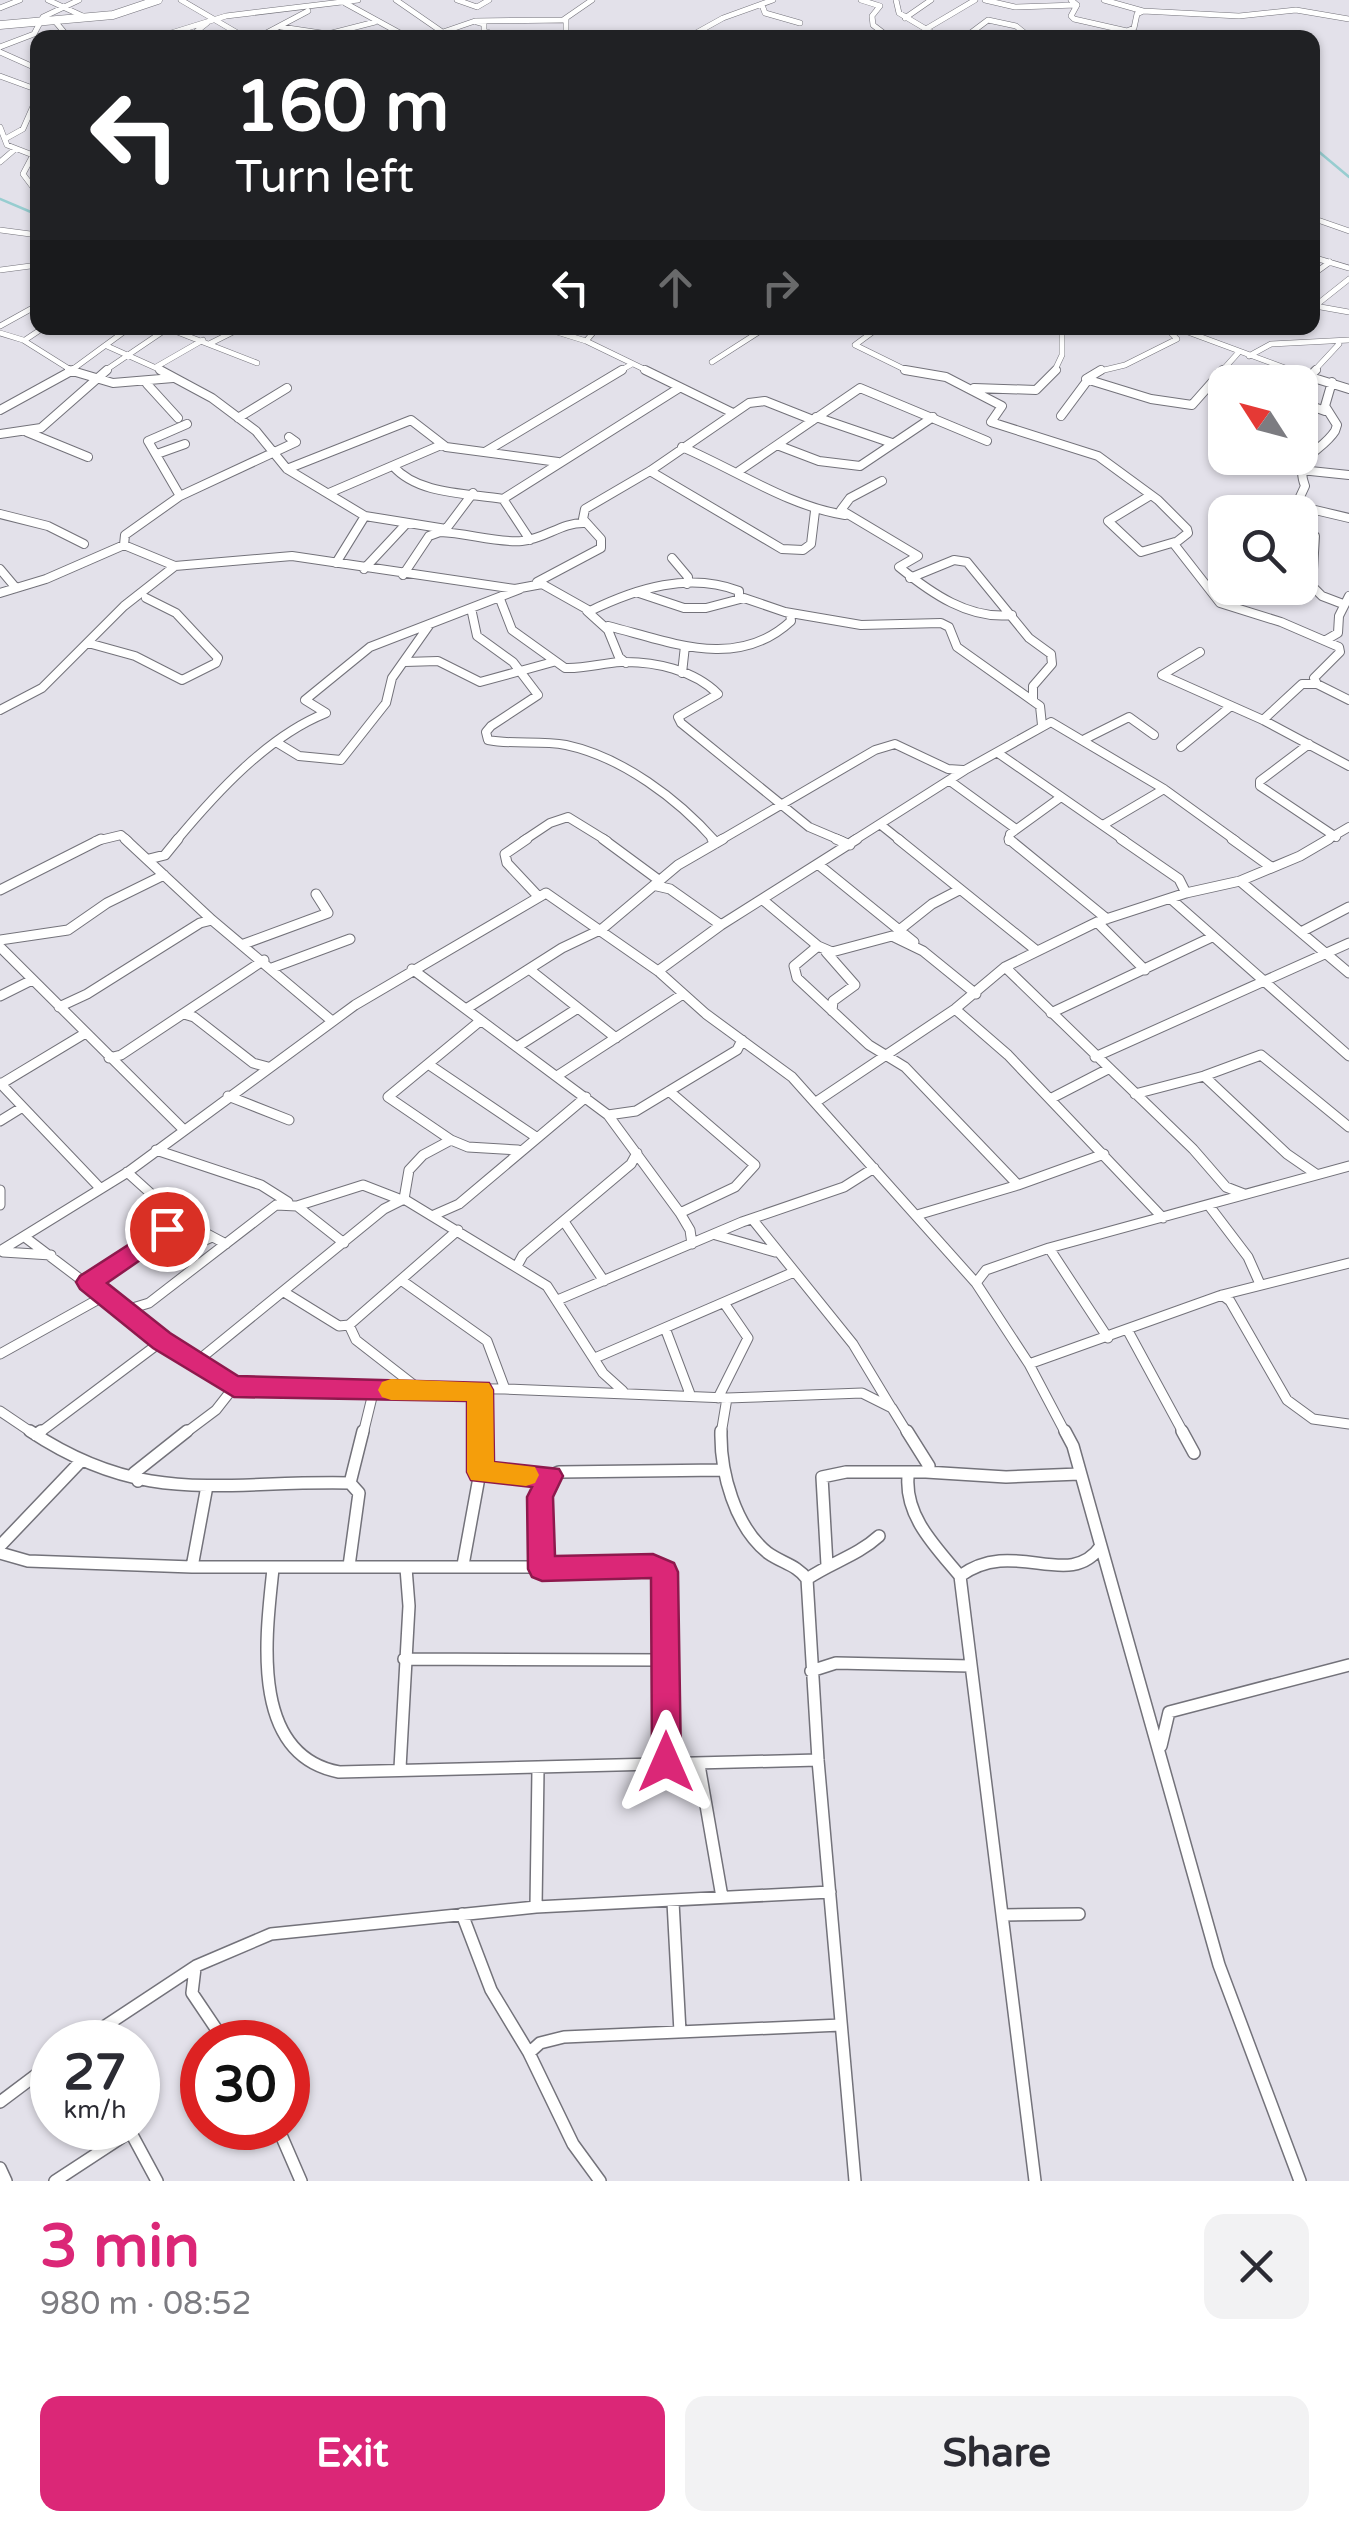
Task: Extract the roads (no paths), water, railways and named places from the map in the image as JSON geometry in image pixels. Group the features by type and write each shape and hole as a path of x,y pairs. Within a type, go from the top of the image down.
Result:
{"main road":[{"path":"0,25 113,14 158,0"}],"street":[{"path":"0,8 20,0"},
{"path":"48,0 87,18"},
{"path":"36,30 40,21 80,0"},
{"path":"181,0 232,30"},
{"path":"178,30 212,18 312,9 358,0"},
{"path":"396,0 440,30"},
{"path":"457,0 477,7 489,0"},
{"path":"449,30 475,21 566,19 592,0"},
{"path":"764,9 773,0"},
{"path":"861,0 880,6 872,16 876,30"},
{"path":"896,0 897,9 905,18 925,30 975,0"},
{"path":"905,18 931,0"},
{"path":"985,0 1002,5 1074,3 1074,19 1121,30 1134,28 1141,8"},
{"path":"1109,0 1141,8 1239,16 1296,10 1349,19"},
{"path":"345,4 391,30"},
{"path":"975,30 1002,5"},
{"path":"261,11 263,23 273,30 312,9"},
{"path":"704,30 748,9 764,9 800,22"},
{"path":"198,30 212,18"},
{"path":"566,19 566,30"},
{"path":"54,20 62,30"},
{"path":"988,20 1021,30"},
{"path":"475,21 484,24 484,30"},
{"path":"351,30 374,22"},
{"path":"281,27 297,30"},
{"path":"0,49 30,36"},
{"path":"0,49 30,64"},
{"path":"0,76 30,89"},
{"path":"4,142 24,129 30,114"},
{"path":"0,127 4,142 30,155"},
{"path":"0,162 14,150"},
{"path":"1320,221 1349,231"},
{"path":"22,233 30,228"},
{"path":"0,230 30,234"},
{"path":"1320,259 1349,268"},
{"path":"1320,269 1330,262"},
{"path":"0,270 30,265"},
{"path":"1320,302 1349,280"},
{"path":"1320,307 1349,312"},
{"path":"0,330 30,310"},
{"path":"0,330 25,340 72,372 92,380 114,386 174,378"},
{"path":"25,340 32,335"},
{"path":"0,410 72,372 120,335"},
{"path":"31,434 92,380 158,335"},
{"path":"188,335 257,362"},
{"path":"156,367 224,335"},
{"path":"567,335 733,413"},
{"path":"586,341 591,335"},
{"path":"712,362 754,335"},
{"path":"869,335 856,345 911,372 934,374 1001,403 991,422 1098,456 1151,495 1188,530 1176,542 1141,552 1109,524 1110,518 1151,495"},
{"path":"973,389 1036,390 1059,370 1064,335"},
{"path":"1061,416 1100,370 1126,365 1177,339 1173,335"},
{"path":"1195,335 1277,365"},
{"path":"1229,365 1242,355 1271,344 1349,340"},
{"path":"1318,366 1329,350 1349,340"},
{"path":"107,346 131,354 212,398 256,431 287,469 365,516 446,529 473,493"},
{"path":"482,453 632,364"},
{"path":"1318,377 1349,389"},
{"path":"1087,381 1192,406 1208,386"},
{"path":"1325,411 1332,382"},
{"path":"147,384 178,418"},
{"path":"238,418 287,388"},
{"path":"502,499 679,388"},
{"path":"740,471 860,388 987,441"},
{"path":"403,575 430,536 448,532 530,540 569,522 757,400 892,443"},
{"path":"1318,408 1337,425 1334,435 1318,446"},
{"path":"777,446 819,461 854,466 933,416"},
{"path":"287,469 408,420 442,445 560,462"},
{"path":"180,496 148,443 150,438 187,424"},
{"path":"0,434 31,434 88,457"},
{"path":"124,545 125,535 180,496 296,442 289,437"},
{"path":"157,454 185,444"},
{"path":"329,492 442,445"},
{"path":"682,447 740,471 815,512 844,515 918,556 900,565 910,578 990,618 1012,615"},
{"path":"393,466 406,481 502,499 530,540"},
{"path":"650,470 782,549 803,550 811,544 815,512"},
{"path":"1318,472 1349,475"},
{"path":"844,515 842,505 882,481"},
{"path":"585,509 585,524"},
{"path":"1318,513 1349,518"},
{"path":"0,514 48,526 84,544"},
{"path":"336,563 365,516"},
{"path":"148,860 164,855 202,810 276,742 302,721 326,714 305,700 355,657 378,643 532,585 600,548 601,539 585,524 569,522"},
{"path":"410,524 430,536"},
{"path":"364,569 410,524"},
{"path":"1176,542 1177,551 1215,599 1326,640 1340,650 1314,678 1317,684"},
{"path":"0,593 124,545 175,566 292,556 403,575 522,588"},
{"path":"672,558 688,577 687,584"},
{"path":"910,578 963,560 1029,638 1053,659 1033,686 1033,699"},
{"path":"0,710 21,703 55,680 111,619 175,566"},
{"path":"0,569 16,588"},
{"path":"586,611 636,592 687,584 718,582 740,591 739,598"},
{"path":"532,585 548,586 608,626 685,646 740,652 786,627 791,621 790,612"},
{"path":"636,592 684,608 706,608 739,598 861,626 945,624 957,647 1033,699 1044,712 1042,725"},
{"path":"1318,592 1346,600 1338,616 1338,634 1326,640"},
{"path":"88,643 135,656 182,680 216,662 218,658 184,621 146,598"},
{"path":"500,599 512,630 544,658 572,669 626,662"},
{"path":"471,608 477,636 520,670 538,695 491,726 486,732 488,740 562,744 602,756 690,816 716,843"},
{"path":"1338,616 1349,619"},
{"path":"276,742 299,756 340,760 367,733 390,694 392,678 430,624"},
{"path":"608,626 615,636 619,658 701,679 718,694 678,720 810,827 850,845"},
{"path":"682,674 685,646"},
{"path":"1200,652 1162,675 1262,720 1349,766"},
{"path":"405,662 422,658 444,662 470,680 480,682 544,658"},
{"path":"1262,720 1299,686 1317,684 1349,700"},
{"path":"1181,747 1232,706"},
{"path":"1085,739 1129,717 1154,736"},
{"path":"658,971 721,925 881,825 950,776 1054,722 1164,789 1271,867"},
{"path":"1309,744 1260,780 1260,786 1336,836"},
{"path":"466,1010 602,929 716,843 886,746 903,746 950,776 1016,829"},
{"path":"998,753 1179,879 1186,894"},
{"path":"1103,825 1164,789"},
{"path":"1061,797 1010,834 1009,841 1102,921 1146,970"},
{"path":"537,894 507,863 505,854 550,823 568,817 585,825 721,925"},
{"path":"881,825 1038,952"},
{"path":"816,1102 976,994 1005,967 1102,921 1240,881 1349,828"},
{"path":"0,890 109,835 121,835 212,920 332,1021"},
{"path":"819,864 896,933 976,994"},
{"path":"0,943 68,930 107,903 164,875"},
{"path":"1240,881 1349,973"},
{"path":"960,890 932,904 896,933 841,952 821,948 796,963 793,970 802,985 870,1045 886,1053 963,1125 1018,1185"},
{"path":"244,944 325,915 328,910 316,894"},
{"path":"0,1252 127,1172 332,1021 537,894 554,896 602,929 792,1077 976,1283 1030,1364 1074,1446 1219,1965 1300,2181"},
{"path":"1171,898 1349,1056"},
{"path":"764,900 855,982 834,1001 832,1011"},
{"path":"1300,932 1349,907"},
{"path":"59,1007 200,923 212,920"},
{"path":"1051,1013 1212,937"},
{"path":"272,968 350,939"},
{"path":"0,943 84,1034 182,1128"},
{"path":"1096,1057 1349,944"},
{"path":"109,1058 121,1055 264,960"},
{"path":"1005,967 1193,1149 1226,1187 1249,1195"},
{"path":"412,969 608,1115 634,1158 645,1165 680,1213 690,1230 692,1244"},
{"path":"529,969 616,1038"},
{"path":"0,996 32,980"},
{"path":"556,1076 683,994"},
{"path":"516,1047 578,1008"},
{"path":"955,1009 1050,1099 1163,1218"},
{"path":"184,1014 194,1017 253,1064 268,1067"},
{"path":"480,1022 388,1097 468,1148 519,1150"},
{"path":"84,1034 0,1083 100,1188"},
{"path":"608,1115 624,1115 670,1092 737,1050 742,1040"},
{"path":"737,1050 756,1050"},
{"path":"1134,1094 1204,1076 1261,1055 1349,1127"},
{"path":"428,1064 536,1137"},
{"path":"1050,1099 1108,1069"},
{"path":"1204,1076 1300,1165 1316,1174"},
{"path":"670,1092 735,1144 754,1165 752,1175 716,1198 680,1213"},
{"path":"228,1096 288,1120"},
{"path":"434,1215 459,1204 586,1097"},
{"path":"0,1121 20,1108"},
{"path":"402,1199 401,1185 413,1164 438,1144 451,1140"},
{"path":"156,1150 261,1186 278,1200 294,1205 344,1243"},
{"path":"918,1215 1104,1154"},
{"path":"517,1266 524,1255 565,1223 634,1158"},
{"path":"961,1268 986,1270 1050,1248 1349,1166"},
{"path":"560,1299 844,1186 874,1168"},
{"path":"127,1172 179,1219 226,1244"},
{"path":"294,1205 363,1185 434,1215 517,1266 560,1299 605,1378 628,1393"},
{"path":"0,1190 0,1204"},
{"path":"196,1363 402,1199"},
{"path":"126,1310 149,1303 278,1200"},
{"path":"1210,1207 1248,1257 1260,1284"},
{"path":"88,1282 179,1219"},
{"path":"753,1220 853,1344 929,1466 926,1472"},
{"path":"565,1223 604,1281"},
{"path":"284,1292 340,1326 350,1325 458,1230"},
{"path":"690,1230 778,1253"},
{"path":"26,1238 162,1340 234,1386 505,1389 723,1398 862,1393 892,1408"},
{"path":"142,1247 167,1257 210,1238"},
{"path":"1050,1248 1108,1338"},
{"path":"0,1252 50,1255"},
{"path":"1030,1364 1222,1295 1349,1264"},
{"path":"976,1283 986,1270"},
{"path":"595,1358 794,1272"},
{"path":"401,1280 487,1341 505,1389"},
{"path":"0,1354 106,1295"},
{"path":"1222,1295 1230,1302 1287,1400 1313,1419 1349,1424"},
{"path":"724,1303 748,1338 723,1398 721,1470 747,1528 764,1549 794,1563 807,1579 811,1671 854,2181"},
{"path":"350,1325 356,1340 421,1390"},
{"path":"665,1328 690,1394"},
{"path":"1128,1331 1194,1452"},
{"path":"36,1434 162,1340"},
{"path":"591,1394 605,1378"},
{"path":"862,1393 875,1381"},
{"path":"138,1481 136,1470 216,1410 234,1386"},
{"path":"350,1483 374,1390"},
{"path":"463,1565 480,1472 480,1390"},
{"path":"0,1411 81,1461 138,1481 207,1486 350,1483 359,1492 349,1566"},
{"path":"81,1461 0,1550 28,1561 192,1567 660,1568 665,1580 666,1762"},
{"path":"480,1472 550,1476 559,1472 721,1470"},
{"path":"826,1565 822,1477 908,1476 926,1472 1006,1477 1079,1474"},
{"path":"542,1569 540,1497 550,1476"},
{"path":"908,1476 906,1492 931,1544 960,1576 1035,2181"},
{"path":"192,1567 207,1486"},
{"path":"807,1579 826,1565 857,1556 879,1536"},
{"path":"960,1576 999,1558 1039,1564 1084,1563 1093,1559 1101,1546"},
{"path":"400,1768 409,1606 406,1568"},
{"path":"274,1569 265,1652 268,1695 293,1747 306,1762 326,1770 538,1770 666,1762 699,1765 818,1760"},
{"path":"404,1659 666,1660"},
{"path":"811,1671 836,1663 970,1666"},
{"path":"1160,1754 1169,1712 1349,1665"},
{"path":"699,1765 722,1896"},
{"path":"536,1907 538,1770"},
{"path":"119,2020 241,1941 271,1934 536,1907 830,1892"},
{"path":"673,1902 680,2032"},
{"path":"462,1914 491,1990 529,2053 573,2144 600,2181"},
{"path":"1002,1915 1079,1914"},
{"path":"195,1968 192,1993 210,2020"},
{"path":"529,2053 540,2043 564,2037 841,2025"},
{"path":"0,2102 30,2080"},
{"path":"54,2181 100,2150"},
{"path":"140,2150 157,2181"},
{"path":"288,2150 301,2181"},
{"path":"0,2168 6,2181"}],"waterway":[{"path":"1320,153 1349,177"},
{"path":"0,199 30,212"}]}
